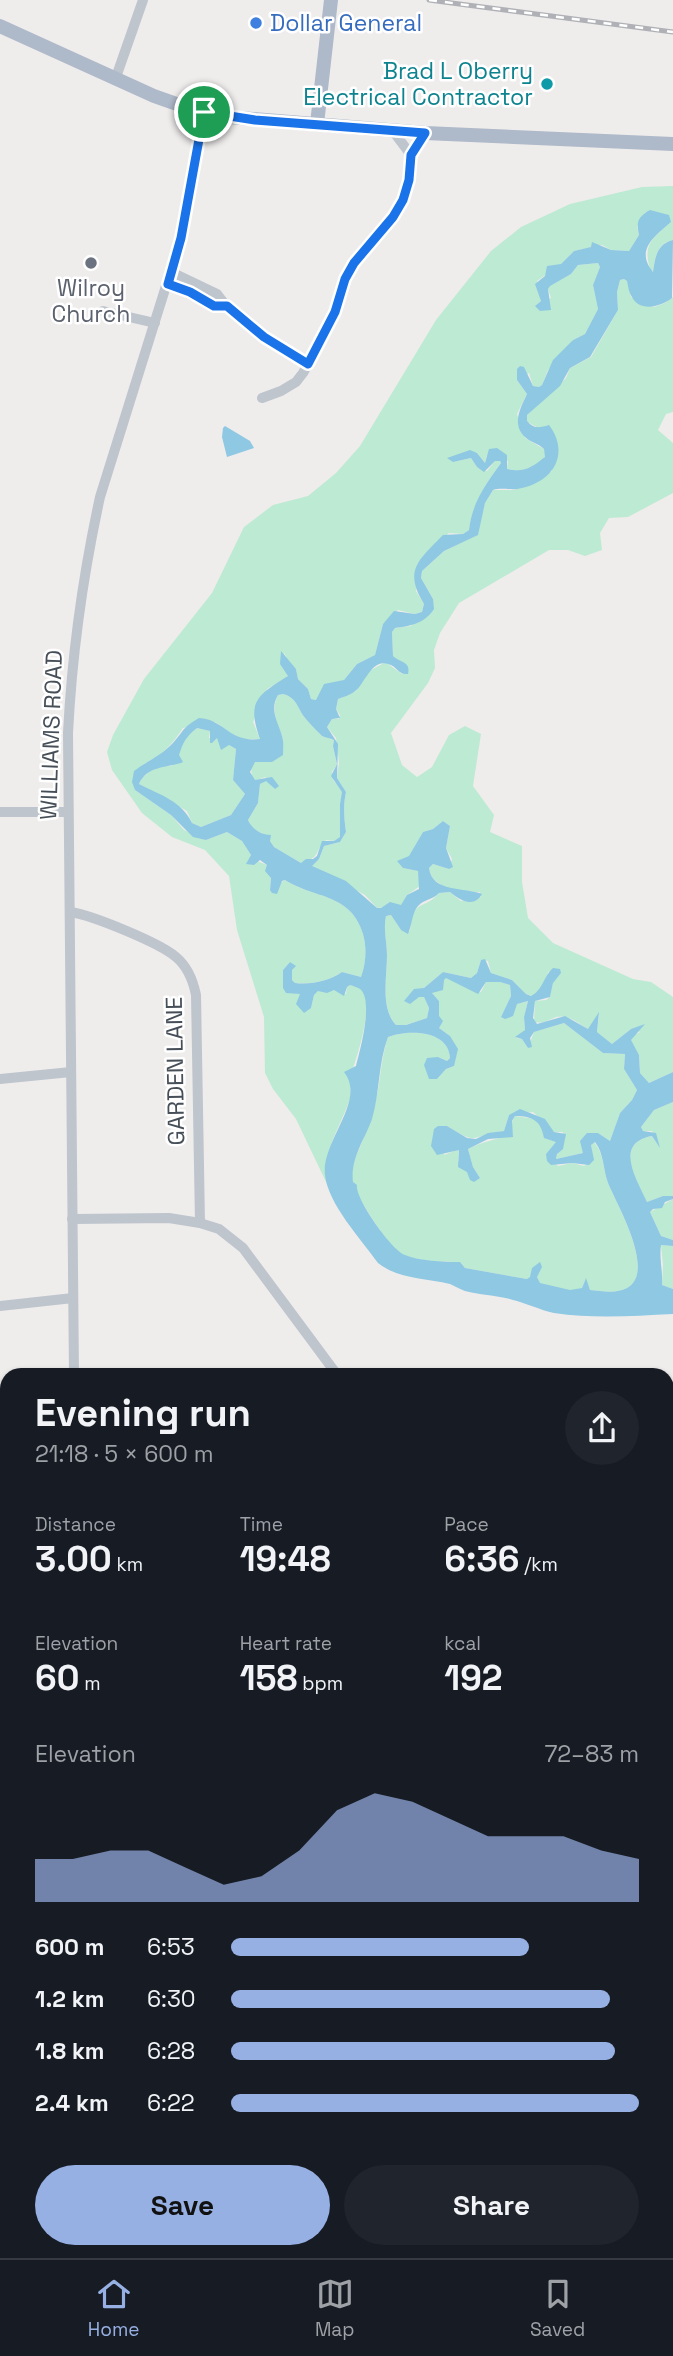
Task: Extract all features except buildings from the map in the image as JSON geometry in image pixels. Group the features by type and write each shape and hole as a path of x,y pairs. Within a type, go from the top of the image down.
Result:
{"main road":[{"path":"317,124 331,0"},
{"path":"0,26 115,80 204,112 255,120 393,131 673,144"}],"street":[{"path":"115,80 143,0"},
{"name":"WILLIAMS ROAD","path":"74,1368 68,812 71,669 92,535 104,482 181,238 204,112"},
{"path":"393,131 411,155"},
{"path":"262,398 296,382 308,364 335,312 345,279 354,263 393,217 403,200 409,180 411,155 425,133"},
{"path":"171,272 217,294 227,306 264,337 308,364"},
{"path":"168,284 190,292 214,306 227,306"},
{"path":"103,311 155,323"},
{"path":"0,812 68,812"},
{"name":"GARDEN LANE","path":"70,912 97,919 172,953 190,973 196,995 200,1223"},
{"path":"0,1079 71,1072"},
{"path":"72,1219 169,1218 219,1229 243,1248 332,1368"},
{"path":"0,1306 73,1298"}],"green space":[{"path":"673,186 673,240 660,247 653,271 651,272 648,263 650,243 671,222 637,226 639,235 629,251 611,250 602,245 574,251 537,281 541,301 535,306 551,298 549,286 571,274 578,265 598,263 600,267 593,285 598,309 585,334 573,340 548,370 542,385 533,386 529,373 517,380 527,394 517,414 525,438 544,449 546,457 523,470 507,469 508,461 487,455 485,463 477,453 453,462 471,458 477,467 487,471 495,461 500,460 501,463 476,503 469,530 463,534 449,533 423,556 416,591 424,604 422,612 415,614 398,610 383,624 375,655 357,664 344,680 316,700 311,699 308,689 298,679 296,669 288,662 284,652 288,677 267,689 253,722 260,739 239,739 215,722 183,728 166,749 144,764 135,790 171,815 184,830 206,840 227,832 242,841 251,855 250,858 267,865 271,878 270,890 285,880 341,904 357,921 363,934 365,950 361,977 342,972 319,982 295,983 292,980 290,962 283,970 286,992 300,994 311,1008 314,995 318,991 334,990 346,994 350,985 360,988 364,994 366,1016 351,1074 350,1098 326,1163 328,1186 296,1119 273,1089 265,1073 264,1017 237,930 229,876 205,850 172,837 142,813 112,770 107,752 113,735 144,679 212,593 244,527 273,505 308,496 336,473 360,446 436,320 491,251 521,227 570,204 642,187"},
{"path":"624,279 631,297 654,307 673,297 673,412 666,414 658,430 673,443 673,493 628,517 609,518 600,533 602,550 585,556 568,550 549,550 459,603 440,633 434,650 435,668 428,683 391,733 402,765 417,777 432,767 449,735 465,726 481,734 473,786 494,815 490,832 522,846 522,882 528,918 553,943 633,979 651,982 673,997 673,1072 649,1083 640,1073 639,1055 630,1040 640,1032 631,1029 612,1044 597,1032 599,1014 588,1029 565,1017 534,1022 535,1001 550,997 553,983 549,971 539,992 532,996 526,994 512,980 491,973 488,961 481,960 477,973 471,978 443,972 424,988 419,996 424,997 429,1008 427,1018 406,1025 396,1025 386,1001 386,916 391,915 401,930 410,931 411,920 417,909 439,893 450,892 461,901 481,897 480,892 456,890 441,885 431,875 429,868 433,864 449,869 452,859 446,848 450,826 443,821 433,829 423,832 403,868 418,871 420,886 407,895 401,906 377,908 365,895 311,866 319,859 324,846 340,842 346,832 346,792 337,778 339,763 336,738 327,727 332,719 339,719 340,715 336,709 338,699 356,691 367,672 384,663 402,674 393,656 392,632 395,628 411,626 433,599 421,578 422,571 444,551 477,535 485,503 493,490 514,490 552,471 538,428 526,421 527,415 566,378 570,368 591,357 618,310 617,292 620,280"},
{"path":"283,694 294,701 322,736 334,740 337,764 332,772 333,780 343,792 340,804 341,837 334,841 326,840 315,856 301,863 274,847 267,836 252,828 248,820 258,803 260,784 266,780 275,789 265,777 255,781 251,767 255,762 272,762 283,739 275,706 278,695"},
{"path":"197,728 210,731 209,738 217,738 236,749 233,780 245,794 231,815 201,827 192,823 187,811 139,784 144,776 153,770 172,766 188,734"},
{"path":"446,977 481,992 486,982 510,985 511,996 501,1017 517,1004 528,1001 524,1017 525,1030 516,1038 522,1039 528,1048 534,1032 564,1023 603,1053 625,1054 624,1069 637,1090 620,1113 610,1141 598,1133 583,1153 556,1159 563,1132 554,1132 533,1112 509,1115 504,1131 475,1138 465,1136 447,1126 444,1155 459,1149 458,1161 480,1178 473,1167 468,1149 513,1135 511,1125 515,1116 536,1119 557,1142 546,1154 558,1166 572,1163 584,1166 593,1160 591,1145 594,1142 600,1151 608,1183 632,1237 636,1253 638,1268 635,1280 627,1288 614,1292 590,1290 585,1280 582,1288 570,1291 539,1283 537,1277 527,1279 465,1268 460,1262 430,1261 407,1256 401,1254 388,1241 365,1206 354,1185 352,1170 375,1105 388,1037 416,1033 435,1037 448,1049 450,1058 447,1061 438,1057 437,1079 446,1069 454,1066 450,1036 439,1028 439,1001 432,993"},
{"path":"673,1102 673,1196 663,1196 647,1202 631,1163 633,1146 652,1136 658,1145 652,1131 643,1131 641,1127 654,1110"},
{"path":"673,1199 673,1240 661,1236 650,1212"},
{"path":"661,1245 673,1246 673,1289 662,1285"}],"water":[{"path":"650,210 669,215 671,222 649,244 646,257 653,272 660,248 673,240 672,298 651,307 640,305 631,295 627,281 620,280 617,292 618,310 590,357 570,368 560,386 527,415 527,421 534,427 549,425 555,435 558,455 550,472 543,479 522,488 493,490 485,503 478,535 444,551 422,571 421,578 433,599 434,609 422,621 395,628 392,632 393,656 406,664 408,674 382,663 372,669 358,689 338,699 336,709 340,718 332,719 327,727 338,744 337,778 346,792 346,832 340,842 324,846 319,859 312,866 346,881 377,908 390,902 401,905 407,895 419,889 418,871 403,868 397,861 409,856 423,832 433,829 443,821 450,826 446,848 453,867 449,869 433,864 429,868 431,876 436,882 450,888 482,894 471,902 450,892 439,893 418,906 408,934 401,930 391,915 386,916 386,1001 396,1025 406,1025 427,1018 429,1008 424,997 419,997 410,1004 404,1001 414,989 424,988 443,972 471,978 477,973 481,960 485,959 491,973 512,980 531,996 553,968 560,969 561,973 553,983 550,997 535,1001 533,1018 537,1024 565,1016 588,1029 599,1012 597,1032 612,1044 631,1029 645,1024 631,1040 639,1055 640,1073 649,1083 673,1072 673,1102 654,1110 641,1127 643,1131 656,1133 660,1148 652,1136 640,1140 633,1146 631,1163 647,1202 663,1196 673,1196 662,1208 650,1212 661,1236 673,1240 673,1246 661,1245 660,1255 662,1285 673,1289 673,1314 584,1316 554,1313 507,1298 465,1291 450,1284 403,1275 378,1263 332,1198 325,1175 330,1149 350,1096 350,1083 344,1072 356,1066 365,1026 364,995 360,989 350,985 344,996 334,990 327,993 318,991 314,995 311,1008 304,1013 296,1004 300,994 286,993 283,988 283,970 290,962 296,966 292,970 292,980 295,983 320,982 342,972 361,977 365,950 363,934 357,921 341,904 285,880 282,881 277,894 272,893 271,878 265,871 267,865 260,860 254,865 246,864 251,855 242,841 227,832 206,840 193,837 171,815 135,790 132,782 134,771 167,749 185,728 199,718 215,722 241,738 260,739 254,716 257,701 268,689 288,676 280,664 281,651 296,669 298,679 308,689 311,699 316,700 324,684 344,680 357,664 375,655 383,624 394,611 415,614 422,612 424,604 414,574 417,566 443,535 463,534 469,530 476,503 501,463 495,461 484,472 471,458 453,462 447,458 470,450 477,453 485,463 489,449 497,448 507,455 507,469 523,470 545,457 544,449 525,437 519,427 518,416 527,394 517,380 517,369 524,367 533,386 542,385 553,360 573,340 585,334 598,309 593,285 600,267 598,263 578,265 571,274 550,286 548,289 551,310 540,311 535,306 541,301 535,284 545,276 547,266 561,264 574,251 591,247 592,242 611,250 629,251 639,235 640,217","holes":["278,695 292,698 307,721 322,736 334,740 337,764 331,776 342,792 340,837 334,841 322,841 317,856 301,863 274,847 270,841 271,835 257,831 248,820 258,803 260,784 266,781 275,789 279,786 272,777 255,780 250,772 255,762 272,762 283,755 283,738 274,711","197,728 210,731 210,743 217,738 221,750 229,745 236,749 233,780 245,794 231,815 201,827 192,823 176,804 139,784 142,778 152,771 183,762 179,755 182,747","446,978 478,994 486,982 510,985 511,996 501,1017 505,1019 513,1016 517,1004 528,1001 524,1017 525,1030 515,1037 522,1039 528,1048 532,1047 530,1038 534,1032 564,1023 603,1053 625,1054 624,1069 637,1090 620,1113 610,1141 598,1133 587,1133 580,1141 583,1153 556,1159 563,1149 566,1134 554,1132 545,1119 520,1109 509,1115 504,1131 488,1133 476,1139 467,1138 447,1126 438,1126 434,1129 431,1146 437,1155 459,1150 458,1167 467,1172 470,1180 474,1182 480,1178 473,1167 468,1149 488,1139 513,1137 512,1121 515,1116 535,1121 541,1127 544,1138 556,1142 546,1154 551,1165 589,1165 594,1160 591,1145 595,1142 636,1253 638,1268 635,1280 627,1288 614,1292 590,1290 586,1278 582,1288 570,1290 540,1283 537,1277 542,1267 540,1262 532,1268 527,1279 465,1268 460,1262 411,1257 392,1244 367,1211 357,1185 353,1182 354,1165 372,1119 388,1037 416,1033 426,1034 443,1042 450,1058 447,1061 438,1057 427,1058 424,1065 429,1079 437,1079 446,1069 454,1066 458,1049 450,1036 439,1028 443,1021 439,1016 439,1001 432,993 443,990"]},
{"path":"225,426 250,441 254,448 227,457 222,437"}],"railway":[{"path":"429,0 673,32"}],"place":[{"name":"Dollar General","path":"256,23"},
{"name":"Brad L Oberry Electrical Contractor","path":"547,84"},
{"name":"Wilroy Church","path":"91,263"}],"route":[{"path":"204,112 255,120 425,133 411,155 409,180 403,200 393,217 354,263 345,279 328,328 308,364 264,337 227,306 214,306 190,292 168,284 181,238 204,112"}]}
